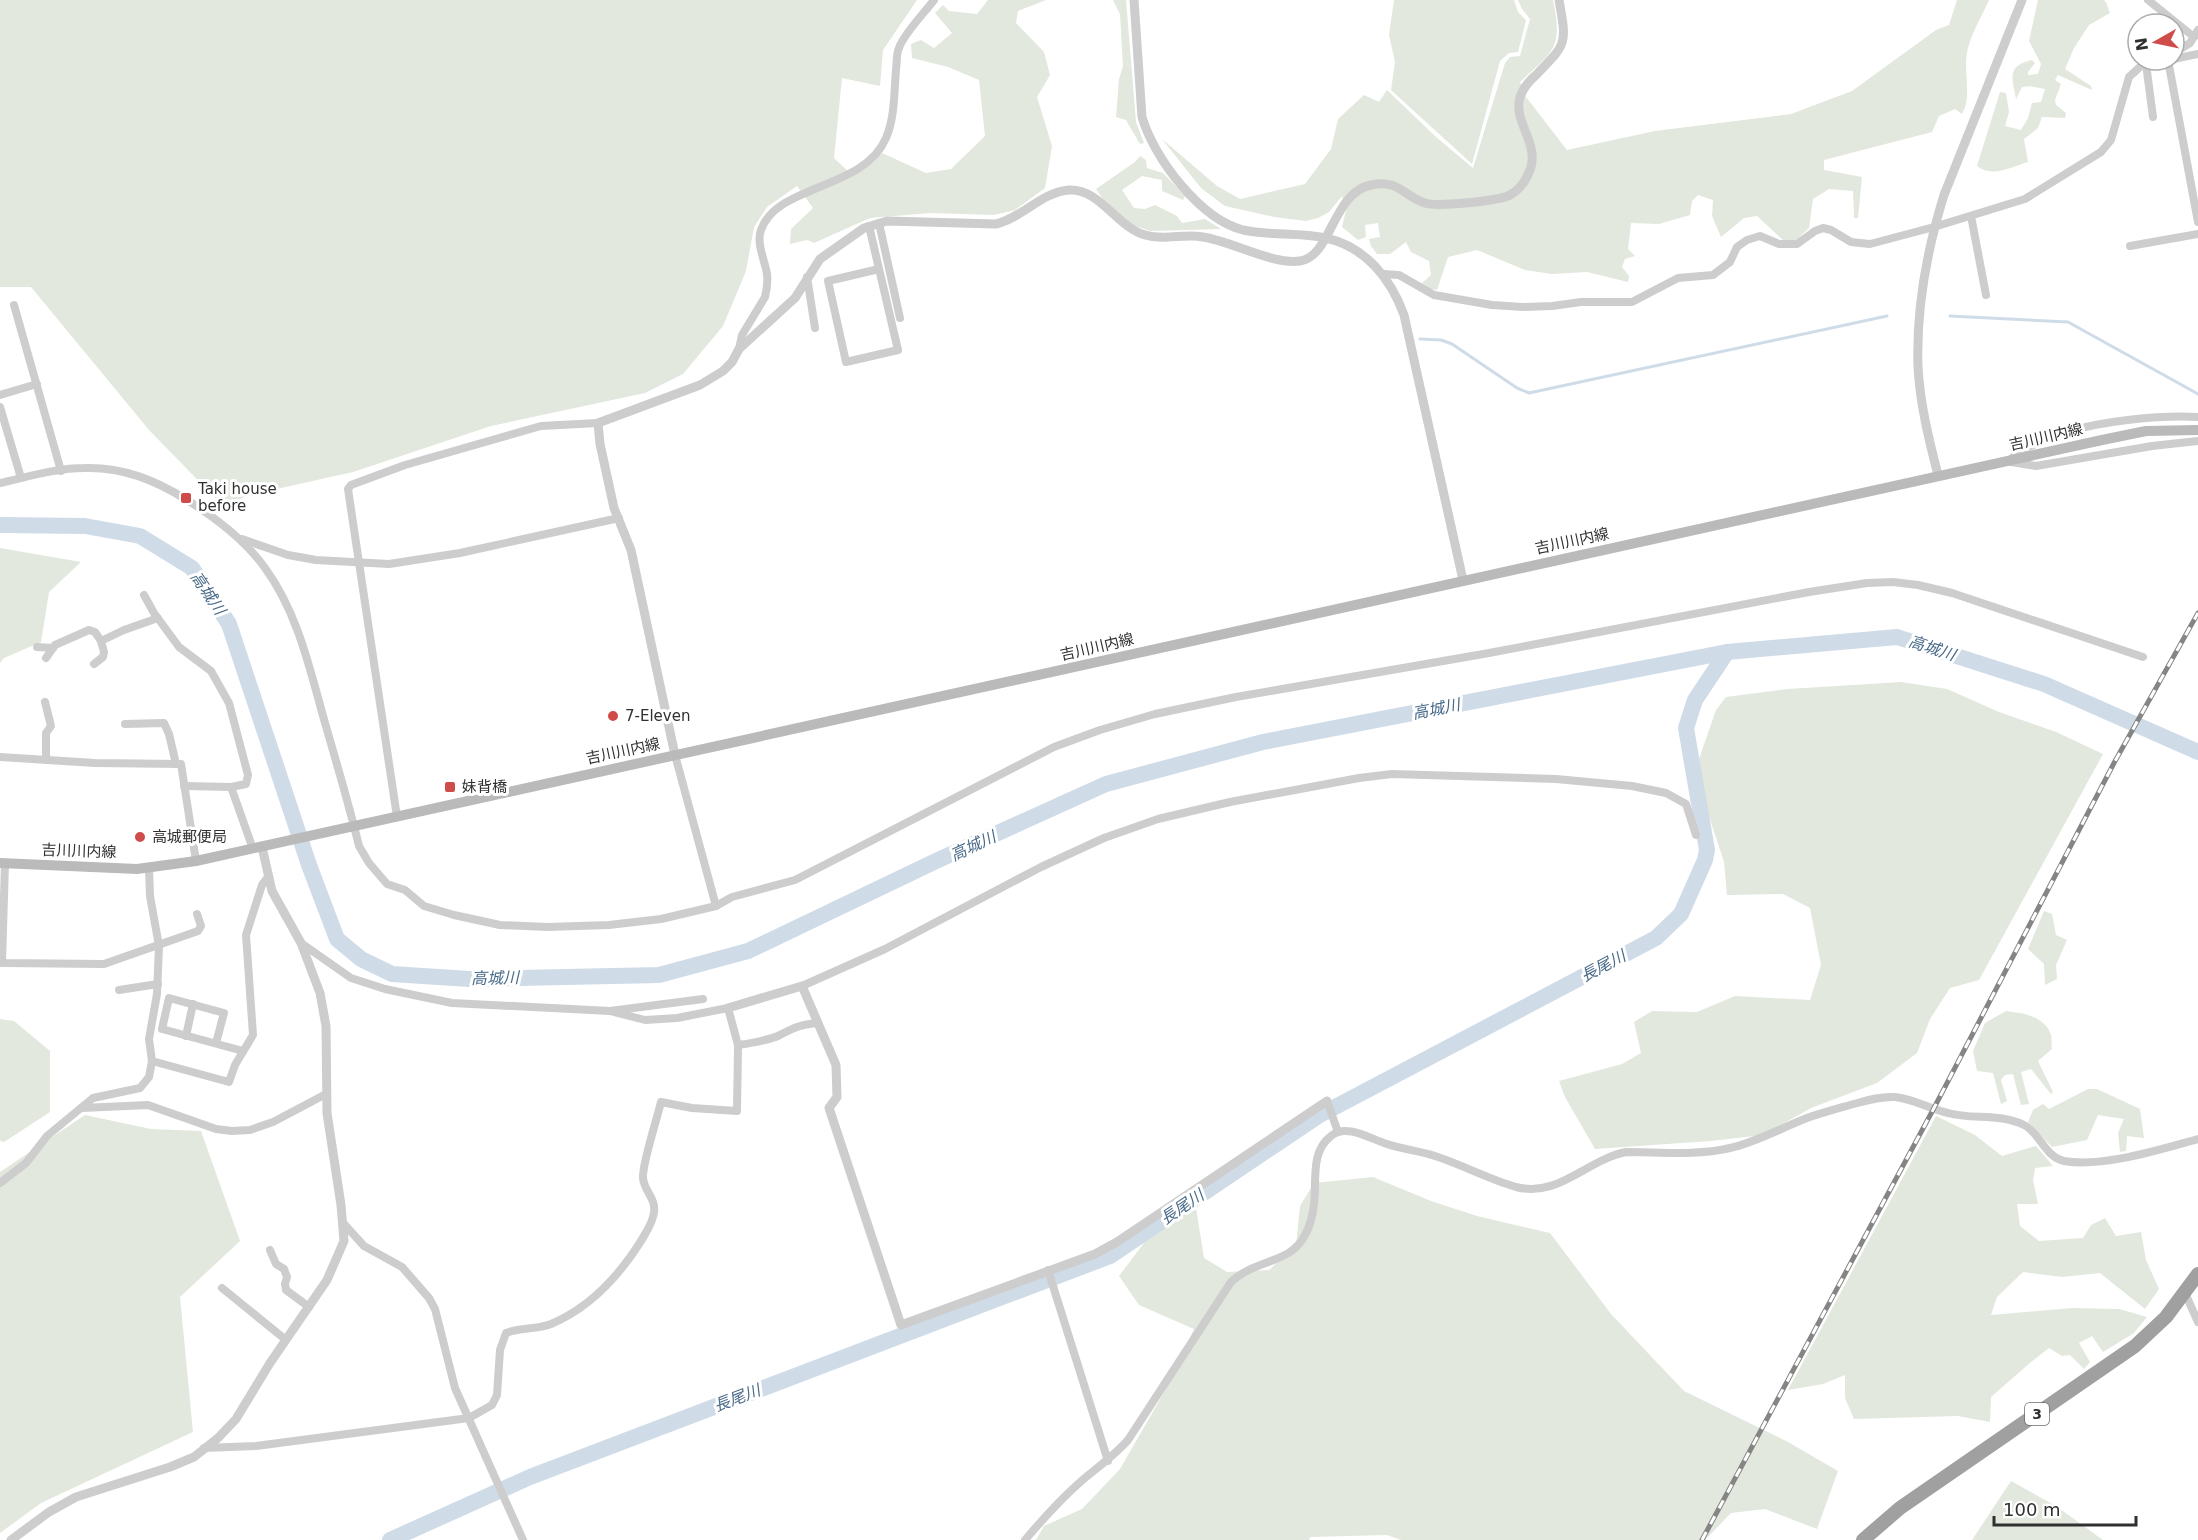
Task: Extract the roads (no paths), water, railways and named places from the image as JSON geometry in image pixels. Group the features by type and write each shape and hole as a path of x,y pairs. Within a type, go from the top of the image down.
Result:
{"highway":[{"name":"3","path":"1863,1540 1908,1502 2135,1346 2166,1317 2198,1274"}],"main road":[{"name":"吉川川内線","path":"3,863 148,868 196,861 2102,440 2146,431 2198,430"}],"street":[{"path":"397,817 348,489 351,485 405,465 542,426 598,423 714,378 732,362 739,349 742,335 765,297 767,276 759,238 763,224 771,214 794,198 856,171 875,154 886,138 893,111 898,49 934,0"},
{"path":"1134,0 1142,117 1157,154 1170,172 1207,211 1222,221 1243,230 1325,238 1350,247 1374,264 1398,299 1404,315 1463,580"},
{"path":"739,349 795,298 820,259 869,226 887,221 996,224 1013,219 1051,195 1068,190 1086,193 1131,229 1145,235 1203,236 1274,257 1302,261 1314,253 1325,238 1342,206 1354,193 1370,185 1392,184 1420,201 1440,205 1508,196 1522,185 1528,176 1533,157 1522,121 1520,98 1526,86 1557,54 1562,45 1564,34 1559,0"},
{"path":"1938,476 1924,417 1918,369 1918,326 1934,227 1944,195 2022,0"},
{"path":"2148,0 2196,34 2186,46"},
{"path":"1383,274 1399,275 1434,295 1492,305 1523,307 1581,302 1632,302 1678,278 1713,275 1730,262 1737,247 1747,240 1760,236 1779,244 1797,244 1823,228 1851,242 1870,244 1934,227 2025,199 2101,152 2111,140 2129,77 2134,72"},
{"path":"2147,72 2154,117"},
{"path":"2170,72 2198,222"},
{"path":"1971,216 1986,295"},
{"path":"879,223 900,318"},
{"path":"869,226 879,268 898,350 846,362 828,281 879,268"},
{"path":"2130,246 2198,234"},
{"path":"807,277 815,328"},
{"path":"15,305 61,471"},
{"path":"0,395 37,384"},
{"path":"0,410 21,478"},
{"path":"2006,461 2031,446 2064,432 2118,423 2198,417"},
{"path":"598,423 614,508 631,550 675,755 716,906"},
{"path":"2006,461 2036,466 2152,446 2198,441"},
{"path":"0,483 84,468 120,470 142,476 166,487 197,506 241,539 265,568 285,602 305,651 359,846 369,863 387,884 405,890 424,906 500,925 557,927 609,925 661,919 716,906 732,897 795,880 1054,747 1100,730 1155,714 1236,697 1456,659 1809,592 1867,583 1893,582 1918,585 1963,597 2143,657"},
{"path":"241,539 288,555 316,560 389,564 460,553 619,518"},
{"path":"144,595 179,647 211,671 229,703 248,775 246,784 231,787 184,786"},
{"path":"101,641 158,618"},
{"path":"46,658 56,645 89,630 95,632 104,652 103,657 94,664"},
{"path":"37,647 53,648"},
{"path":"45,702 51,726 46,733 46,760"},
{"path":"125,724 164,723 176,764"},
{"path":"0,757 181,764 196,861"},
{"path":"609,1011 645,1020 677,1018 728,1008 802,986 885,949 1057,859 1129,827 1230,802 1359,777 1392,774 1556,779 1632,786 1666,793 1686,804 1696,835"},
{"path":"11,1540 49,1512 76,1497 194,1457 236,1419 327,1280 344,1241 344,1224 326,1094 326,1026 320,993 301,944 277,899 258,848 231,787"},
{"path":"3,863 2,963 104,964 198,931 201,926 197,914"},
{"path":"0,1184 26,1163 47,1136 93,1098 140,1088 149,1077 152,1061 149,1039 158,984 159,946 150,896 148,868"},
{"path":"152,1061 229,1082 253,1035 246,935 262,885 268,877"},
{"path":"301,944 351,978 385,989 452,1003 609,1011 703,999"},
{"path":"119,990 158,984"},
{"path":"802,986 836,1065 837,1097 829,1108 901,1325 1049,1276 1095,1254 1117,1242 1328,1103 1338,1132"},
{"path":"216,1043 224,1013 169,998 162,1029 243,1051"},
{"path":"186,1036 193,1004"},
{"path":"204,1448 256,1446 469,1418 492,1405 497,1395 500,1350 506,1333 550,1325 580,1308 614,1279 646,1232 654,1214 654,1203 645,1186 643,1172 661,1102 692,1108 737,1111 738,1045 728,1008"},
{"path":"738,1045 780,1035 790,1028 817,1023"},
{"path":"81,1108 148,1105 216,1129 250,1130 273,1122 326,1094"},
{"path":"1025,1540 1080,1482 1108,1461 1139,1426 1231,1282 1249,1268 1282,1257 1299,1245 1308,1229 1314,1206 1317,1159 1322,1145 1338,1132 1365,1135 1386,1144 1435,1156 1516,1187 1537,1190 1563,1183 1614,1155 1626,1152 1712,1152 1731,1148 1770,1135 1807,1118 1885,1097 1897,1097 1948,1113 2001,1118 2024,1125 2032,1131 2046,1149 2061,1161 2077,1162 2140,1155 2198,1139"},
{"path":"344,1224 364,1246 402,1267 429,1298 435,1309 455,1388 523,1540"},
{"path":"270,1250 276,1264 284,1269 287,1277 286,1290 309,1307"},
{"path":"1049,1276 1108,1461"},
{"path":"222,1288 286,1340"},
{"path":"2185,1293 2198,1322"}],"waterway":[{"path":"1420,339 1441,340 1452,344 1517,388 1529,393 1887,316"},
{"path":"1950,316 2068,322 2198,394"},
{"name":"高城川","path":"0,525 85,526 140,536 192,568 229,624 309,865 337,939 361,959 392,974 469,979 659,975 748,951 936,861 1106,784 1263,742 1727,652 1897,637 2044,684 2198,752"},
{"name":"長尾川","path":"390,1540 530,1477 1110,1256 1318,1116 1656,938 1681,914 1705,860 1707,850 1686,728 1695,700 1727,652"}],"railway":[{"path":"1702,1540 1934,1108 2114,763 2198,613"}],"place":[{"name":"Taki house before","path":"186,498"},
{"name":"7-Eleven","path":"613,716"},
{"name":"妹背橋","path":"450,787"},
{"name":"高城郵便局","path":"140,837"}]}
